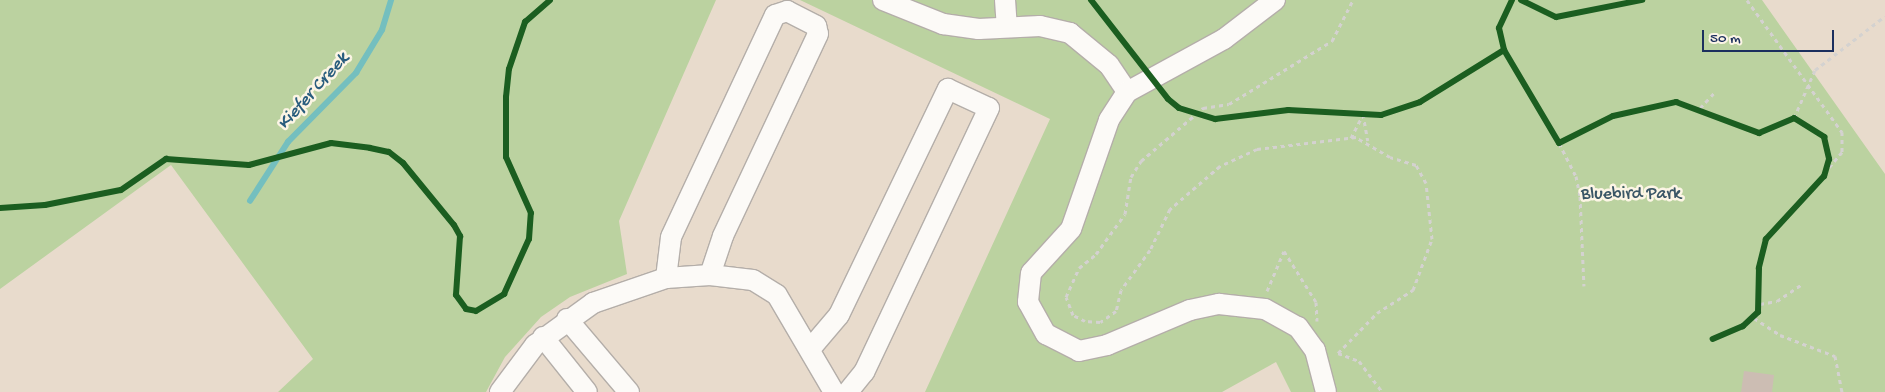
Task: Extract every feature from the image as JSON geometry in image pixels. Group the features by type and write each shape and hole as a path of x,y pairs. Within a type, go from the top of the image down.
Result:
{"street":[{"path":"883,0 943,24 979,29 1007,26 1040,26 1070,33 1109,66 1127,92"},
{"path":"1005,0 1007,26"},
{"path":"1275,0 1224,40 1127,92 1109,120 1071,229 1031,273 1027,295 1036,321 1059,344 1079,351 1108,345 1190,310 1218,304 1265,309 1298,327 1315,350 1326,392"},
{"path":"666,278 671,237 775,15 787,11 816,26 818,34 724,236 710,275"},
{"path":"500,392 520,360 566,319 624,290 666,278 710,275 767,286 790,312 811,348 837,392 864,372 989,108 948,89 839,315 811,348"},
{"path":"566,319 629,392"},
{"path":"544,337 587,392"}],"path":[{"path":"1338,353 1378,313 1413,290 1432,239 1426,184 1416,165 1390,157 1368,142 1351,138 1257,149 1220,166 1170,209 1150,250 1121,290 1116,311 1100,322 1072,314 1066,297 1079,268 1096,254 1125,214 1131,177 1141,161 1194,114 1229,104 1332,42 1353,0"},
{"path":"1747,0 1805,85 1842,132 1842,152 1826,171 1820,182"},
{"path":"1794,118 1805,85 1815,70 1885,16"},
{"path":"1708,112 1697,107 1716,92"},
{"path":"1187,111 1208,118"},
{"path":"1348,113 1372,115"},
{"path":"1351,138 1363,114"},
{"path":"1363,114 1368,142"},
{"path":"1784,121 1794,118 1804,120"},
{"path":"1554,134 1572,165 1580,196 1584,286"},
{"path":"1559,143 1567,138"},
{"path":"1826,171 1828,153"},
{"path":"1265,309 1273,272 1284,251 1316,302 1318,326"},
{"path":"1760,304 1777,301 1802,284"},
{"path":"1760,295 1760,304 1751,320 1780,335 1835,356 1842,392"},
{"path":"1333,345 1338,353 1359,362 1382,392"}],"green space":[{"path":"0,0 716,0 619,221 627,274 570,297 541,317 505,357 486,392 278,392 313,359 171,165 0,289"},
{"name":"Bluebird Park","path":"800,0 1762,0 1885,174 1885,392 1291,392 1276,362 1222,392 925,392 1050,119"}],"building":[{"path":"1744,371 1774,375 1772,392 1741,392"}],"waterway":[{"name":"Kiefer Creek","path":"250,201 288,142 356,73 382,30 391,0"}],"cycle path":[{"path":"0,208 45,205 121,190 166,159 249,165 331,143 389,152 403,163 454,225 460,236 456,295 466,309 476,311 504,294 529,239 531,213 506,157 506,97 509,69 525,22 550,0"},
{"path":"1091,0 1168,99 1179,108 1215,119 1288,110 1381,115 1420,102 1504,50"},
{"path":"1512,0 1499,28 1504,50 1559,143 1613,116 1676,102 1759,133 1794,118 1824,137 1829,159 1824,176 1766,239 1759,268 1758,312 1743,326 1713,339"},
{"path":"1521,0 1556,17 1642,0"}]}
